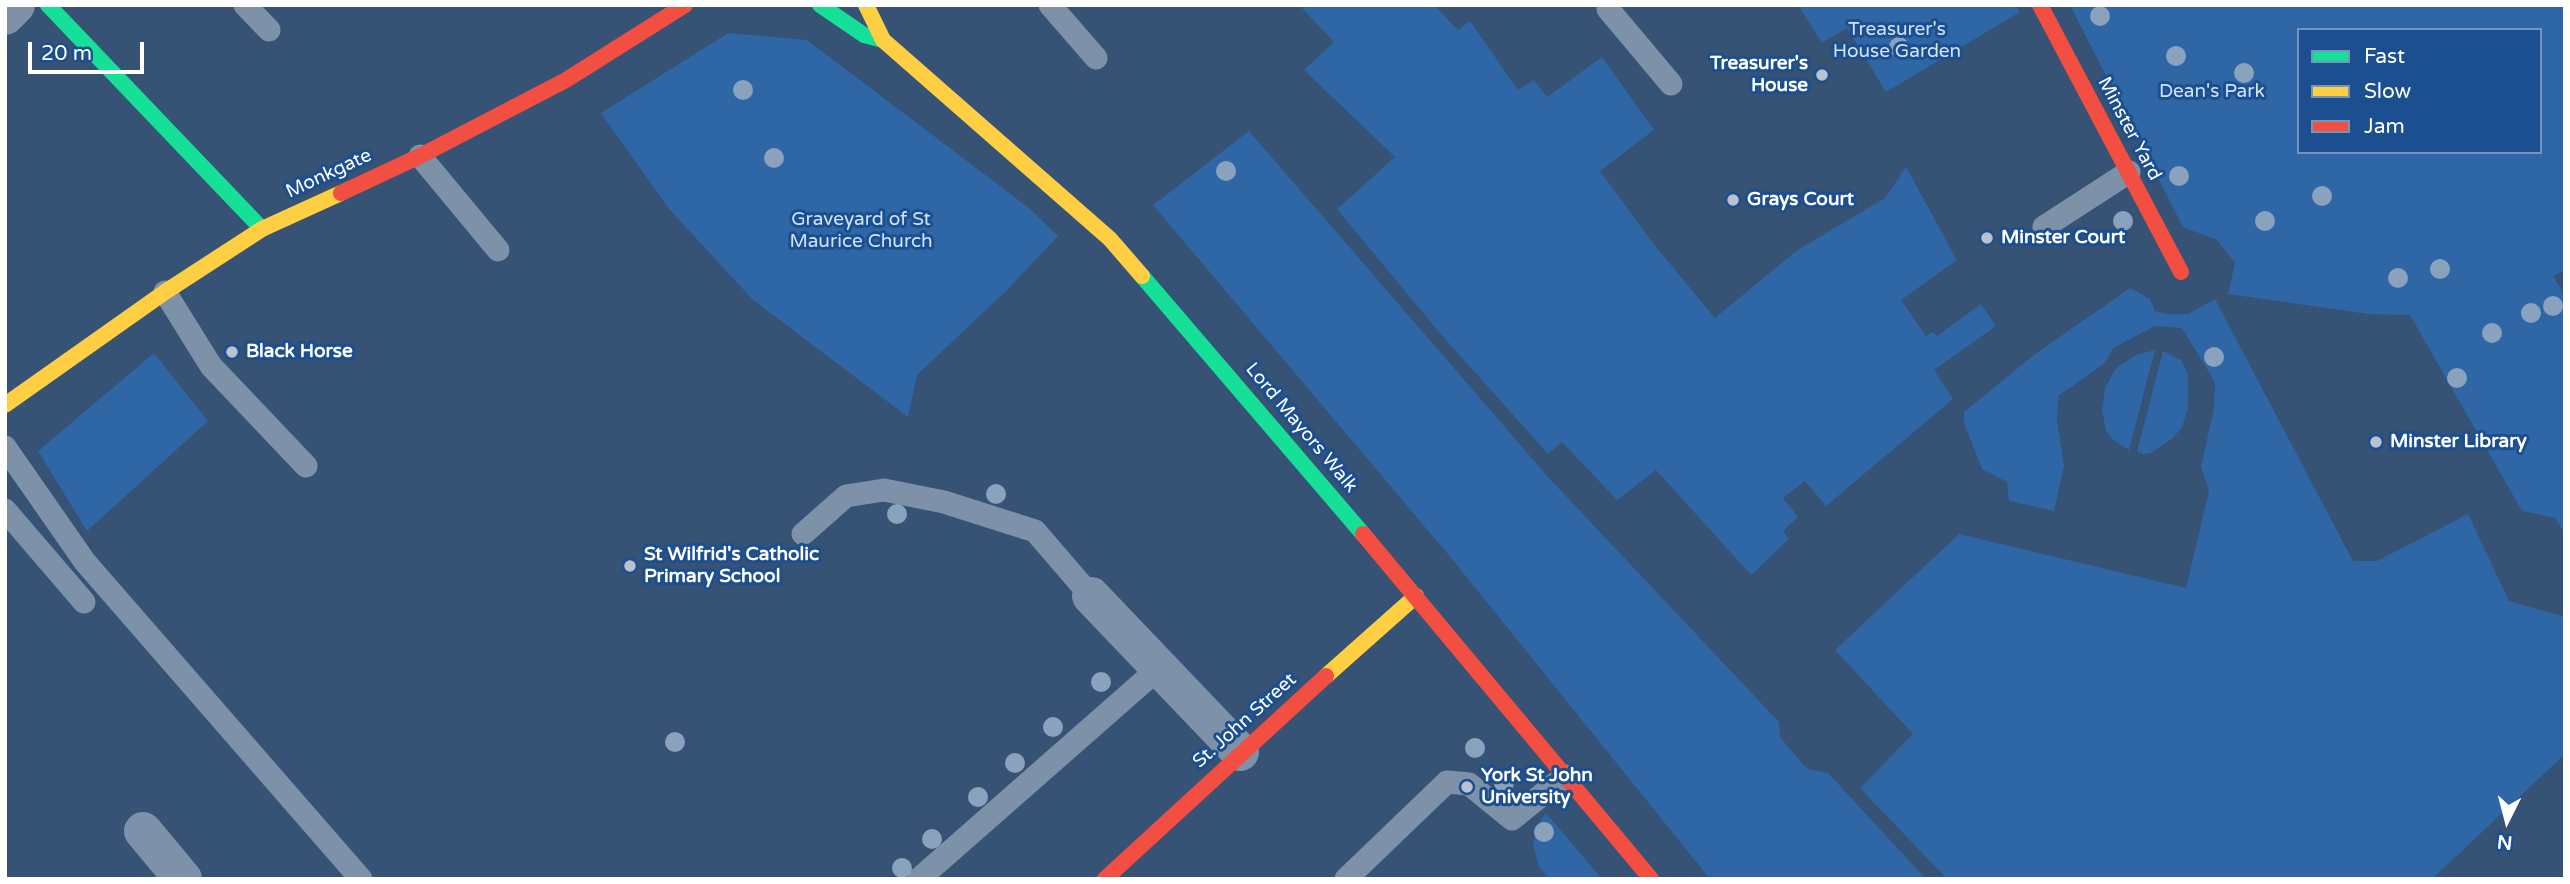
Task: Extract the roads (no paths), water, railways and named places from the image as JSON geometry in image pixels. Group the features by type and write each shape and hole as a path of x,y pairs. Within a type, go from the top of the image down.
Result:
{"main road":[{"name":"Monkgate","path":"10,394 262,229 420,156 566,80 685,5"},
{"name":"Lord Mayors Walk","path":"820,5 864,35 883,40"},
{"name":"Lord Mayors Walk","path":"866,5 883,40 1110,239 1416,596 1651,879"},
{"name":"Minster Yard","path":"2040,5 2181,272"},
{"path":"41,6 262,229"},
{"name":"St. John Street","path":"1105,879 1240,752 1416,596"}],"street":[{"path":"5,16 41,6"},
{"path":"1091,596 1240,752"},
{"path":"143,831 183,879"}],"lane":[{"path":"245,5 269,30"},
{"path":"1050,5 1096,58"},
{"path":"1608,9 1671,83"},
{"path":"420,156 498,250"},
{"path":"2044,227 2129,173"},
{"path":"165,292 211,366 306,466"},
{"path":"5,447 85,562 361,879"},
{"path":"803,534 846,496 884,490 944,502 1035,531 1091,596"},
{"path":"5,510 83,602"},
{"path":"919,879 1158,669"},
{"path":"1346,879 1447,782 1469,784 1512,819 1565,775"}],"place":[{"name":"Treasurer's House","path":"1822,75"},
{"name":"Grays Court","path":"1733,200"},
{"name":"Minster Court","path":"1987,238"},
{"name":"Black Horse","path":"232,352"},
{"name":"Minster Library","path":"2376,442"},
{"name":"St Wilfrid's Catholic Primary School","path":"630,566"},
{"name":"York St John University","path":"1467,787"}],"park label":[{"name":"Treasurer's House Garden","path":"1897,41"},
{"name":"Dean's Park","path":"2212,92"},
{"name":"Graveyard of St Maurice Church","path":"861,231"}]}
